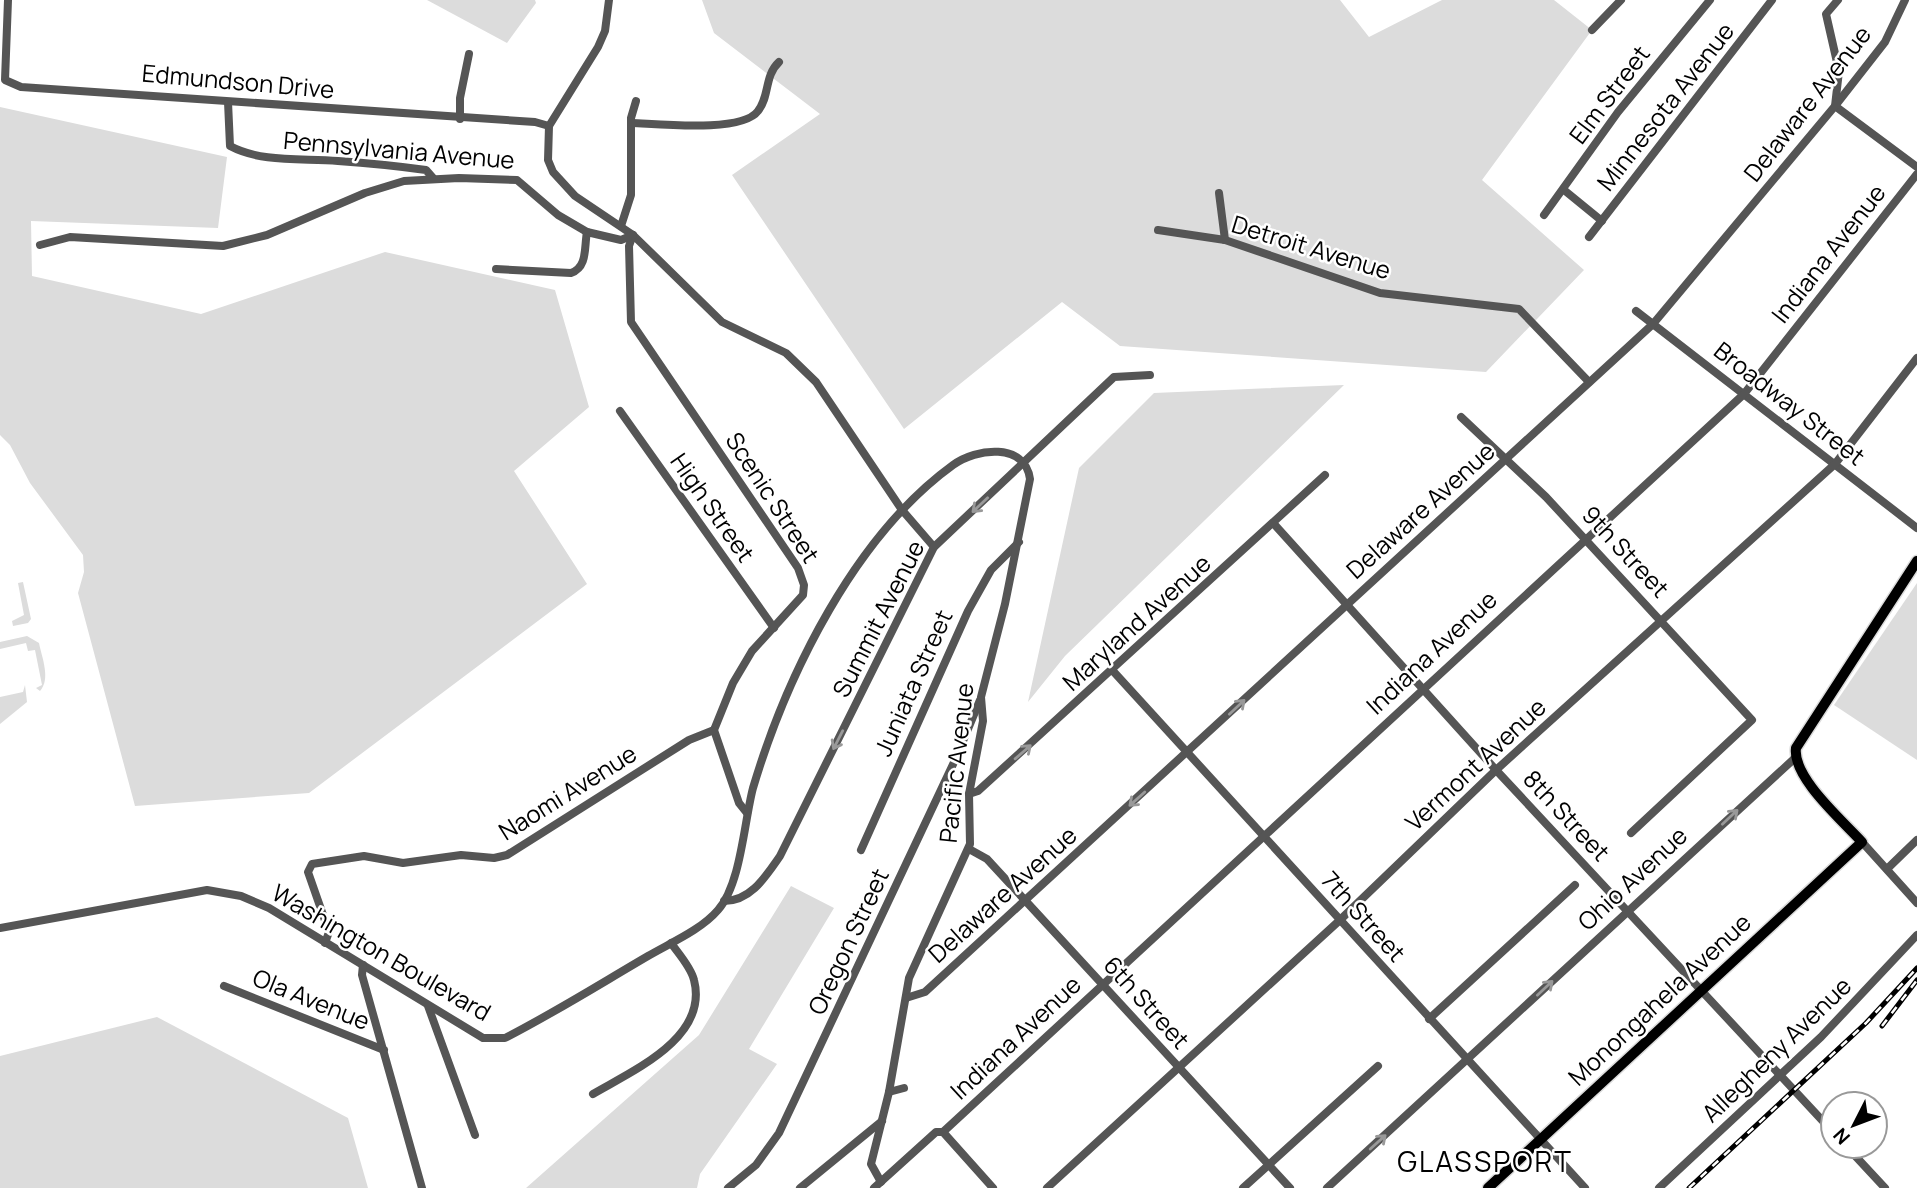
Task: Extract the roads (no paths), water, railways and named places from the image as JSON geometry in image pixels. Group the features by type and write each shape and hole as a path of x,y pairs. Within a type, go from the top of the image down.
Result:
{"main road":[{"name":"Ohio Avenue","path":"1795,758 1802,737 1917,561"},
{"path":"1795,758 1806,781 1862,842"},
{"name":"Monongahela Avenue","path":"1488,1188 1862,842"}],"street":[{"name":"Edmundson Drive","path":"8,0 5,80 11,85 460,119 535,122 549,126"},
{"path":"609,0 601,39 549,126 548,160 560,183 575,197 633,235 722,322 800,363 816,382 902,510 934,547"},
{"path":"1592,30 1621,0"},
{"name":"Elm Street","path":"1544,215 1618,112 1710,0"},
{"name":"Minnesota Avenue","path":"1589,237 1772,0"},
{"path":"1838,0 1826,13 1839,71 1835,106 1917,167"},
{"name":"Delaware Avenue","path":"906,998 925,992 1026,901 1653,324 1885,42 1905,0"},
{"path":"460,119 460,98 469,54"},
{"path":"632,123 695,124 751,119 762,105 769,75 779,62"},
{"path":"621,226 631,195 632,123 636,101"},
{"name":"Pennsylvania Avenue","path":"228,102 230,146 240,151 271,158 426,170 433,178 517,180 558,215 587,232 621,240 633,235"},
{"name":"Indiana Avenue","path":"878,1185 1103,984 1744,394 1917,174"},
{"path":"40,245 70,237 203,246 239,243 296,225 365,193 404,181 433,178"},
{"path":"1564,190 1602,221"},
{"path":"1219,194 1225,240"},
{"name":"Detroit Avenue","path":"1158,230 1225,240 1380,293 1519,309 1589,382"},
{"path":"496,269 571,273 578,271 583,265 587,232"},
{"name":"Scenic Street","path":"633,235 629,246 631,322 798,568 803,595 752,651 733,683 714,730"},
{"name":"Broadway Street","path":"1636,311 1917,528"},
{"name":"Vermont Avenue","path":"1047,1188 1340,920 1496,770 1662,624 1835,464 1917,358"},
{"name":"Summit Avenue","path":"724,901 734,901 747,895 764,879 780,856 934,547 1114,377 1150,375"},
{"name":"High Street","path":"620,411 774,628"},
{"name":"9th Street","path":"1461,417 1508,459 1752,720 1631,833"},
{"path":"724,901 747,813 775,726 822,625 847,580 902,510 963,458 999,451 1014,454 1025,462"},
{"name":"Pacific Avenue","path":"878,1185 871,1164 889,1092 909,978 969,849 970,794 983,721 981,697 1018,542 1030,478 1025,462"},
{"name":"Maryland Avenue","path":"970,794 978,790 1112,671 1325,475"},
{"name":"8th Street","path":"1273,524 1496,770 1819,1117"},
{"name":"Juniata Street","path":"860,850 968,611 991,570 1018,542"},
{"name":"7th Street","path":"1112,671 1585,1188"},
{"name":"Oregon Street","path":"727,1188 756,1165 779,1133 950,770 981,697"},
{"path":"714,730 739,803 747,813"},
{"name":"Naomi Avenue","path":"326,943 329,932 308,872 312,864 364,856 403,863 461,855 494,858 507,855 689,740 714,730"},
{"name":"Ohio Avenue","path":"1327,1188 1795,758"},
{"path":"1888,869 1917,840"},
{"path":"1862,842 1917,903"},
{"name":"6th Street","path":"969,849 987,859 1290,1188"},
{"path":"1429,1019 1575,885"},
{"name":"Washington Boulevard","path":"0,928 207,890 241,896 269,908 483,1038 505,1038 671,943 709,918 724,901"},
{"name":"Allegheny Avenue","path":"1659,1188 1849,1009 1917,935"},
{"path":"593,1094 659,1054 687,1025 695,999 694,978 671,943"},
{"name":"Ola Avenue","path":"363,965 362,975 401,1122 422,1188"},
{"name":"Ola Avenue","path":"225,986 384,1050"},
{"path":"428,1006 475,1135"},
{"path":"1243,1188 1378,1066"},
{"path":"889,1092 904,1088"},
{"path":"800,1188 882,1121"},
{"path":"939,1132 993,1188"},
{"path":"1859,1160 1885,1188"}],"railway":[{"path":"1689,1188 1866,1023 1917,968"},
{"path":"1882,1026 1917,980"}],"district":[{"name":"GLASSPORT","path":"1485,1162"}]}
